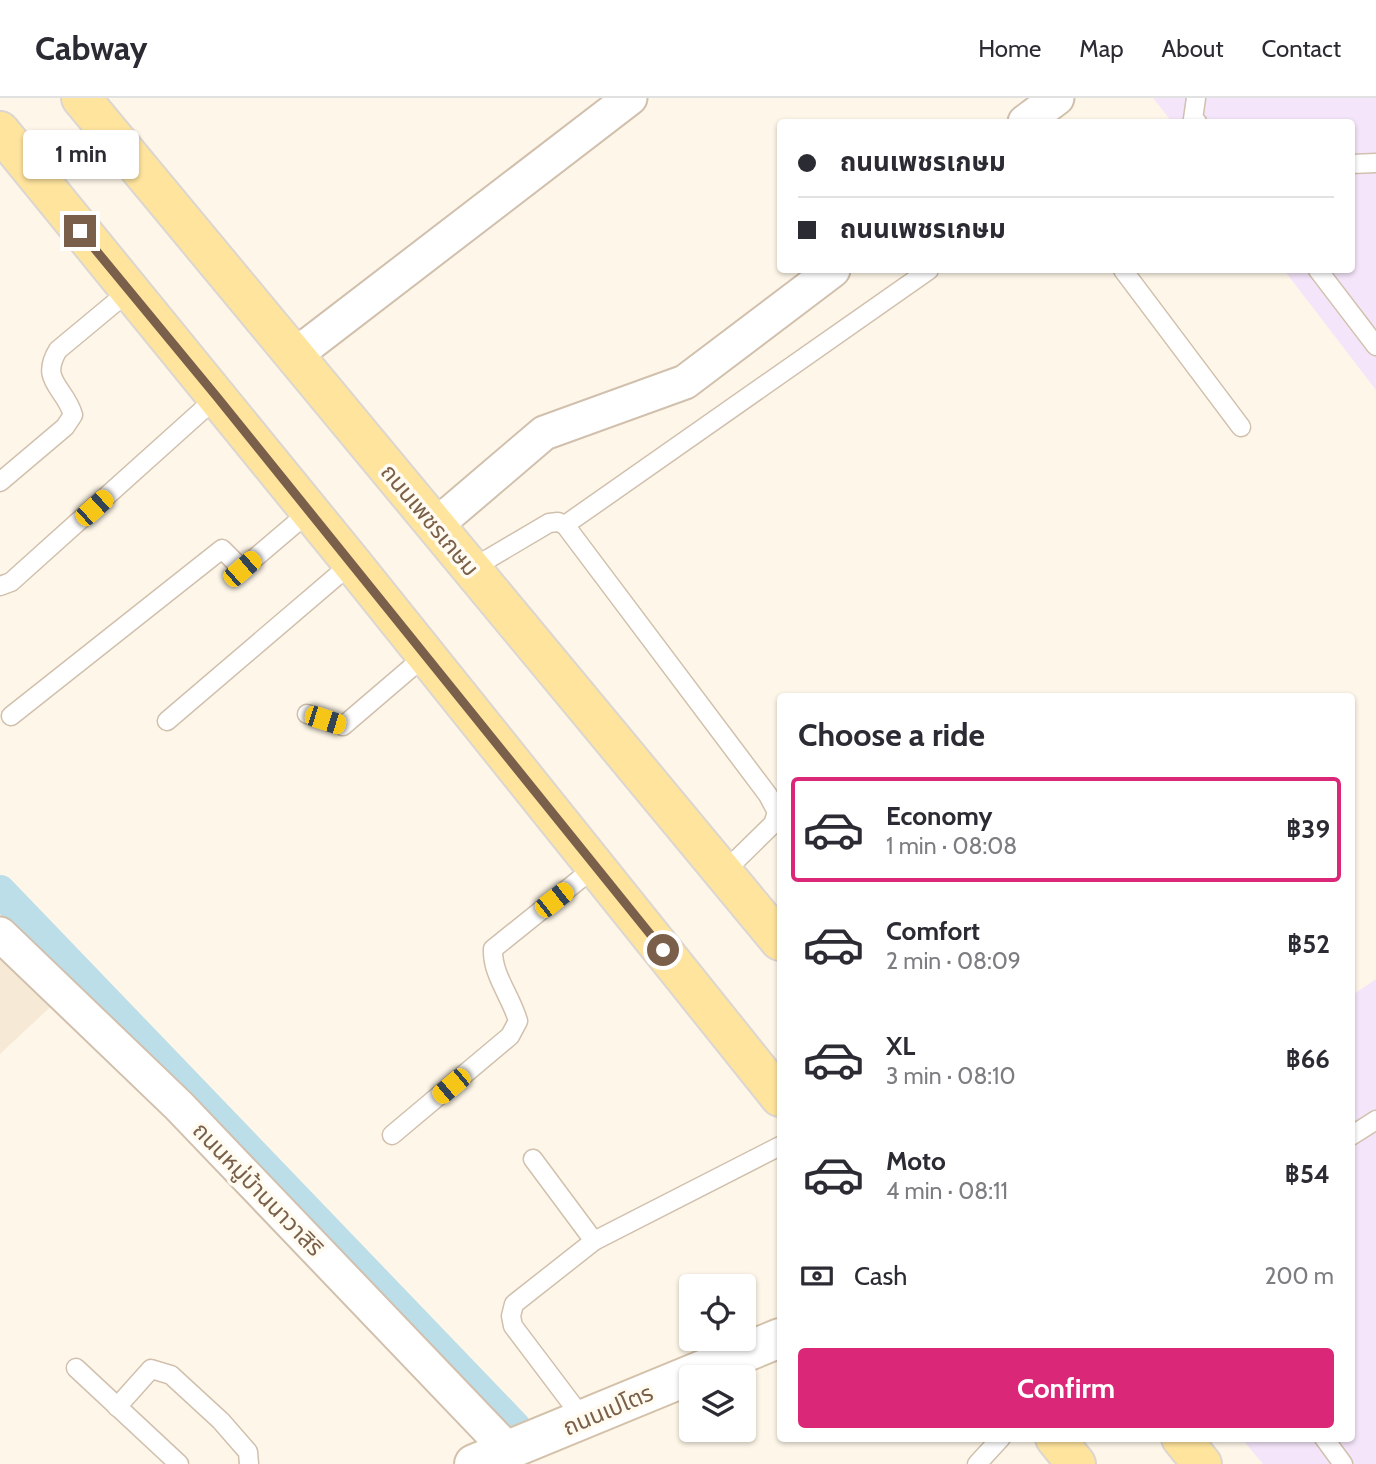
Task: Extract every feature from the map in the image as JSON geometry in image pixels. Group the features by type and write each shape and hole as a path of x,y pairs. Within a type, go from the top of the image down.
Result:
{"main road":[{"name":"ถนนเพชรเกษม","path":"80,98 777,937"},
{"path":"0,131 352,563 777,1093"},
{"path":"1058,1442 1076,1464"},
{"path":"1184,1442 1202,1464"}],"street":[{"path":"294,356 630,98"},
{"path":"1029,119 1058,98"},
{"path":"435,526 544,433 685,382 829,273"},
{"name":"ถนนหมู่บ้านนาวาสิริ","path":"0,934 179,1106 486,1460"},
{"name":"ถนนเปโตร","path":"486,1460 777,1339"}],"lane":[{"path":"1193,119 1196,98"},
{"path":"1355,163 1376,163"},
{"path":"565,525 925,273"},
{"path":"1125,273 1241,427"},
{"path":"1320,273 1376,346"},
{"path":"0,482 65,427 73,415 52,380 50,363 58,350 129,291"},
{"path":"0,586 11,582 217,397"},
{"path":"11,716 222,549 242,569 309,512"},
{"path":"471,569 549,523 558,522 565,525 768,794 777,812 773,824 724,872"},
{"path":"167,721 352,563"},
{"path":"307,714 343,726 426,655"},
{"path":"392,1135 510,1036 518,1021 492,963 493,948 595,867"},
{"path":"1355,1133 1376,1120"},
{"path":"584,1420 513,1326 511,1316 514,1304 594,1241 777,1148"},
{"path":"533,1159 594,1241"},
{"path":"76,1368 179,1464"},
{"path":"117,1407 151,1369 171,1375 239,1439 248,1452 248,1464"},
{"path":"977,1464 997,1442"},
{"path":"1327,1442 1343,1464"}],"shaded area":[{"path":"1153,98 1376,98 1376,390 1286,273 1355,273 1355,119 1170,119"},
{"path":"0,906 76,983 0,1054"},
{"path":"1376,979 1376,1464 1263,1464 1245,1442 1355,1442 1355,993"}],"waterway":[{"path":"0,891 515,1427 485,1456"}],"route":[{"path":"80,231 663,950"}]}
